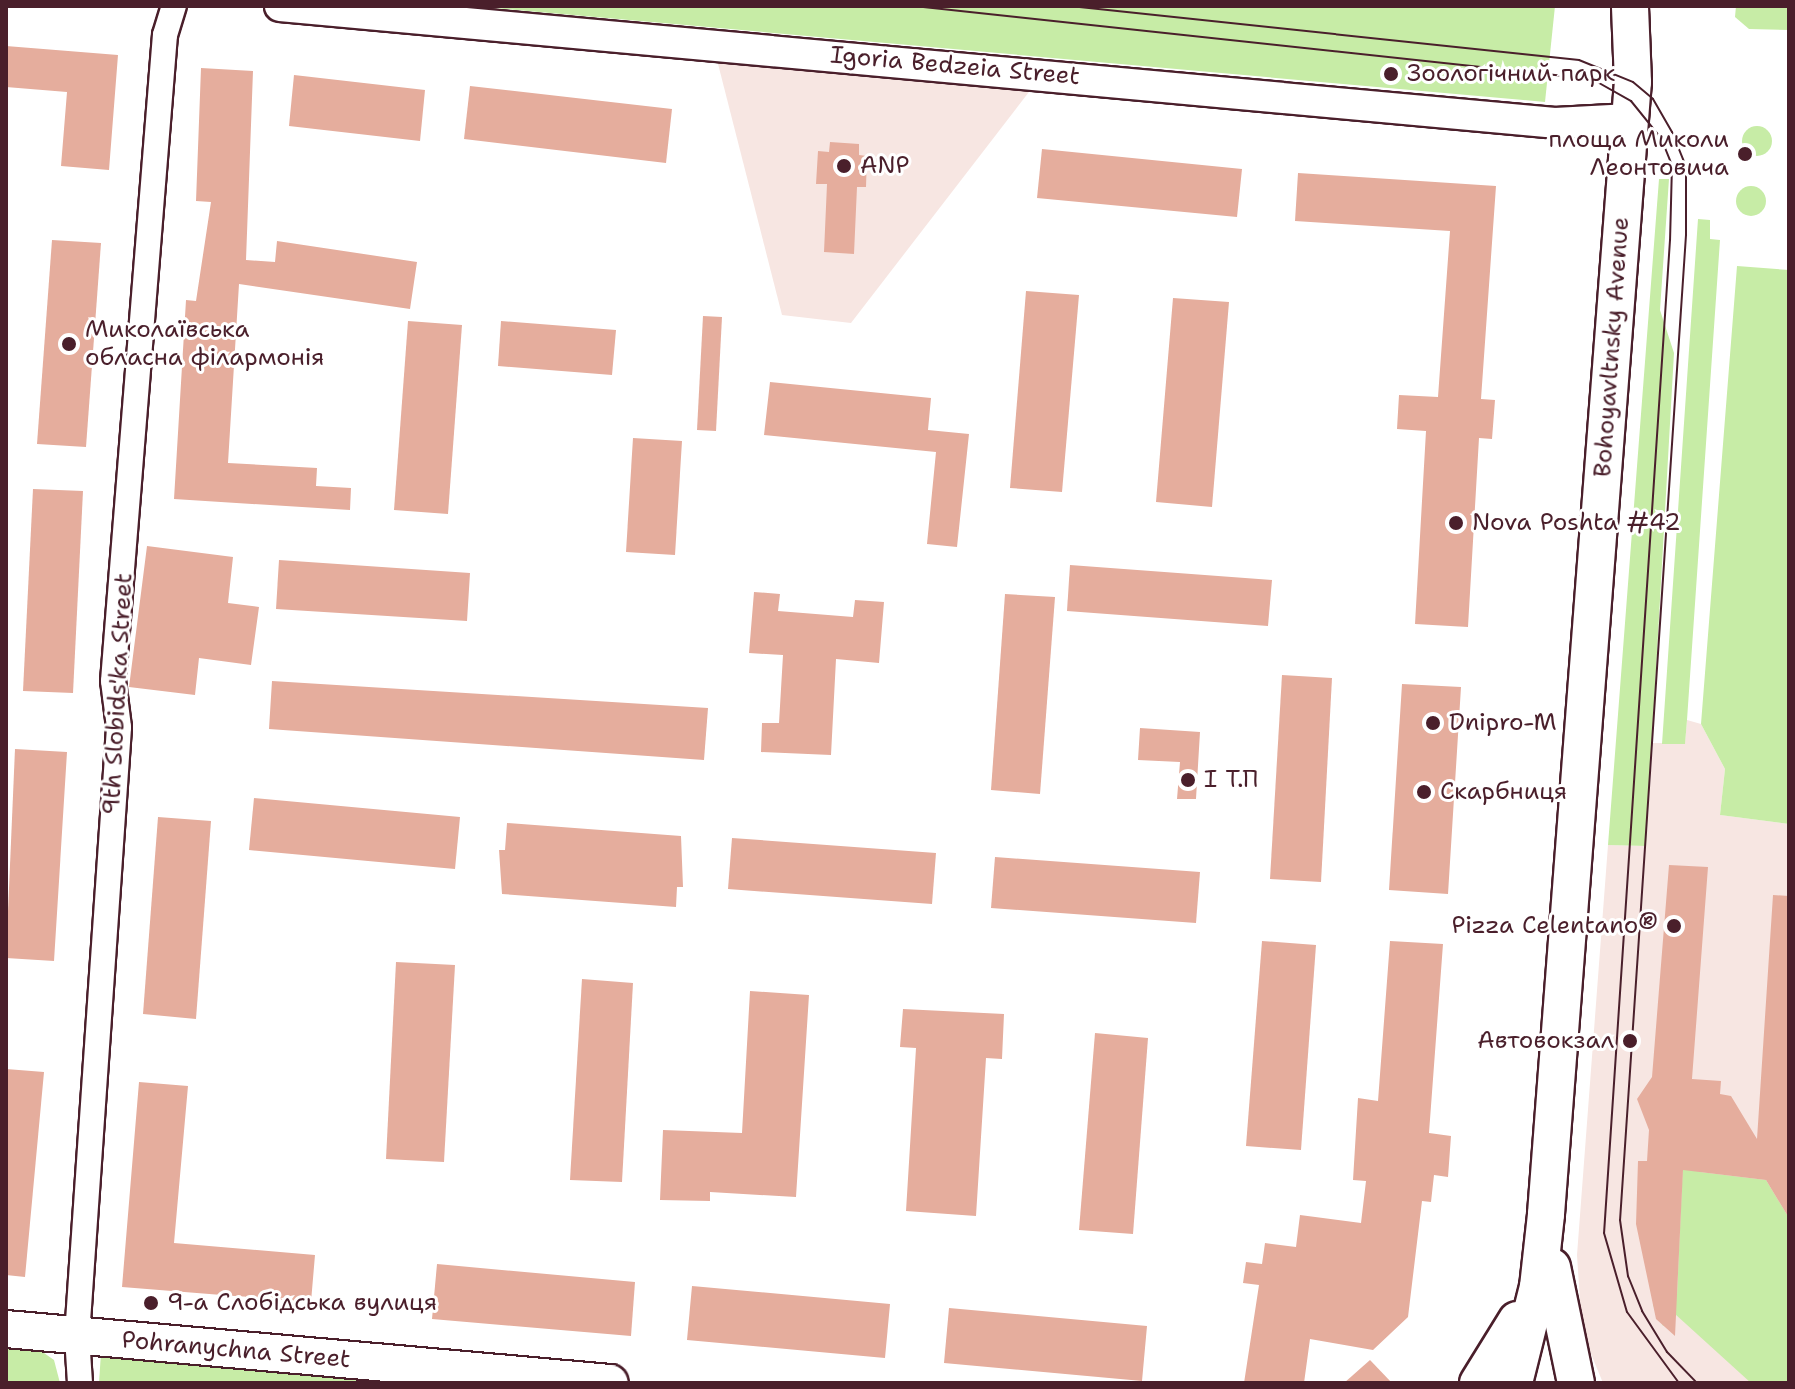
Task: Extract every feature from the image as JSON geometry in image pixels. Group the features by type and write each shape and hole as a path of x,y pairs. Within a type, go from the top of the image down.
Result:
{"main road":[{"name":"Bohoyavltnsky Avenue","path":"1514,1383 1543,1251 1630,119 1630,6"},
{"name":"Bohoyavltnsky Avenue","path":"1546,1214 1556,1299 1576,1383"},
{"path":"1478,1383 1515,1324 1543,1251"},
{"name":"Pohranychna Street","path":"6,1329 610,1383"}],"street":[{"name":"9th Slobids'ka Street","path":"80,1383 77,1336 119,727 113,681 165,35 174,6"},
{"name":"Igoria Bedzeia Street","path":"280,6 1555,123 1630,119"}],"shaded area":[{"path":"716,56 1032,88 851,323 782,315"},
{"path":"1687,720 1701,724 1725,769 1720,815 1789,824 1789,1383 1603,1383 1582,1332 1577,1255 1608,845 1646,846 1653,743 1685,743"}],"green space":[{"path":"472,6 1555,6 1545,102"},
{"path":"1736,6 1789,6 1789,30 1749,29 1735,17"},
{"path":"1757,126 1768,130 1772,141 1768,152 1757,156 1746,152 1742,141 1746,130"},
{"path":"1659,179 1669,179 1660,310 1674,353 1646,846 1608,845"},
{"path":"1751,186 1762,190 1766,201 1762,212 1751,216 1740,212 1736,201 1740,190"},
{"path":"1698,219 1710,220 1710,239 1720,240 1685,744 1662,744"},
{"path":"1737,266 1789,270 1789,824 1720,815 1725,769 1701,724"},
{"path":"1683,1162 1700,1172 1766,1180 1789,1218 1789,1383 1751,1383 1675,1314 1663,1326 1653,1305 1677,1295"},
{"path":"6,1344 34,1346 54,1360 60,1383 6,1383"},
{"path":"101,1353 440,1383 99,1383"}],"building":[{"path":"6,46 118,55 109,170 61,166 67,92 6,87"},
{"path":"201,68 253,71 246,260 275,262 277,241 417,262 410,309 239,284 228,463 317,468 316,486 351,488 350,510 174,499 186,300 196,301 211,202 196,201"},
{"path":"294,75 425,90 420,141 289,126"},
{"path":"470,86 672,109 666,163 464,139"},
{"path":"830,142 859,144 859,155 867,156 866,187 857,187 854,254 824,252 827,184 816,184 818,151 829,152"},
{"path":"1042,149 1242,169 1237,217 1037,198"},
{"path":"1298,173 1496,186 1481,399 1495,400 1492,439 1479,438 1468,627 1415,624 1426,431 1397,429 1399,395 1438,397 1450,231 1295,221"},
{"name":"Миколаївська обласна філармонія","path":"52,240 101,243 86,447 37,444"},
{"path":"1026,291 1079,295 1062,492 1010,488"},
{"path":"1173,298 1229,302 1212,507 1156,502"},
{"path":"703,316 722,317 716,431 697,430"},
{"path":"408,321 462,325 448,514 394,510"},
{"path":"501,321 616,330 612,375 498,366"},
{"path":"770,382 931,398 928,430 969,434 957,547 927,544 936,452 764,435"},
{"path":"633,438 682,441 675,555 626,552"},
{"path":"33,489 83,491 73,693 23,691"},
{"path":"147,546 233,557 228,603 259,607 251,665 199,658 195,695 129,687"},
{"path":"279,560 470,573 467,621 276,609"},
{"path":"1070,565 1272,580 1268,626 1067,611"},
{"path":"754,592 780,594 778,611 853,617 855,600 884,602 879,663 836,659 831,755 761,752 762,723 779,723 783,655 749,653"},
{"path":"1005,594 1055,597 1040,794 991,790"},
{"path":"1282,675 1332,678 1321,882 1270,879"},
{"path":"272,681 708,708 704,760 269,729"},
{"path":"1402,684 1461,687 1448,894 1389,890"},
{"name":"І Т.П","path":"1140,728 1200,732 1196,799 1177,799 1180,762 1138,760"},
{"path":"15,749 67,752 54,961 6,958"},
{"path":"254,798 460,817 455,869 249,850"},
{"path":"158,817 211,821 196,1019 143,1014"},
{"path":"507,823 681,836 683,887 677,887 676,907 502,894 499,850 505,850"},
{"path":"732,838 936,853 932,904 728,889"},
{"path":"995,857 1200,872 1196,923 991,908"},
{"path":"1669,865 1708,867 1692,1079 1721,1081 1720,1094 1731,1096 1757,1139 1773,895 1789,896 1789,1218 1766,1180 1683,1170 1675,1336 1656,1319 1636,1224 1638,1161 1647,1161 1649,1130 1637,1099 1652,1077"},
{"path":"1262,941 1316,945 1301,1150 1246,1146"},
{"path":"1390,941 1443,944 1429,1133 1451,1136 1448,1177 1434,1175 1431,1202 1422,1201 1408,1317 1373,1350 1310,1339 1304,1383 1244,1383 1259,1285 1243,1283 1246,1262 1262,1264 1265,1243 1296,1247 1300,1215 1361,1223 1366,1181 1353,1180 1358,1098 1378,1101"},
{"path":"396,962 455,965 444,1162 386,1159"},
{"path":"582,979 633,983 622,1182 570,1180"},
{"path":"750,991 809,995 796,1197 710,1192 710,1201 660,1200 663,1130 742,1133"},
{"path":"903,1009 1004,1014 1002,1059 986,1058 976,1216 906,1211 916,1048 900,1047"},
{"path":"1095,1033 1148,1038 1133,1234 1079,1230"},
{"path":"6,1069 44,1072 25,1277 6,1275"},
{"path":"139,1082 188,1086 174,1243 315,1255 311,1302 122,1287"},
{"path":"437,1264 635,1282 631,1336 432,1319"},
{"path":"692,1286 890,1304 885,1358 687,1340"},
{"path":"949,1308 1147,1326 1142,1381 944,1363"},
{"path":"1370,1360 1392,1383 1344,1383"}],"tram line":[{"path":"914,6 1592,79 1631,101 1661,138 1672,165 1670,240 1604,1233 1627,1312 1679,1383"},
{"path":"1070,6 1579,60 1633,82 1653,99 1672,132 1686,167 1686,235 1620,1220 1628,1276 1642,1311 1667,1352 1697,1383"}],"place":[{"name":"Зоологічний парк","path":"1391,74"},
{"name":"площа Миколи Леонтовича","path":"1745,154"},
{"name":"ANP","path":"844,166"},
{"name":"Миколаївська обласна філармонія","path":"69,344"},
{"name":"Nova Poshta #42","path":"1456,523"},
{"name":"Dnipro-M","path":"1433,723"},
{"name":"І Т.П","path":"1188,780"},
{"name":"Скарбниця","path":"1424,792"},
{"name":"Pizza Celentano®","path":"1674,926"},
{"name":"Автовокзал","path":"1630,1041"},
{"name":"9-а Слобідська вулиця","path":"151,1303"}]}
